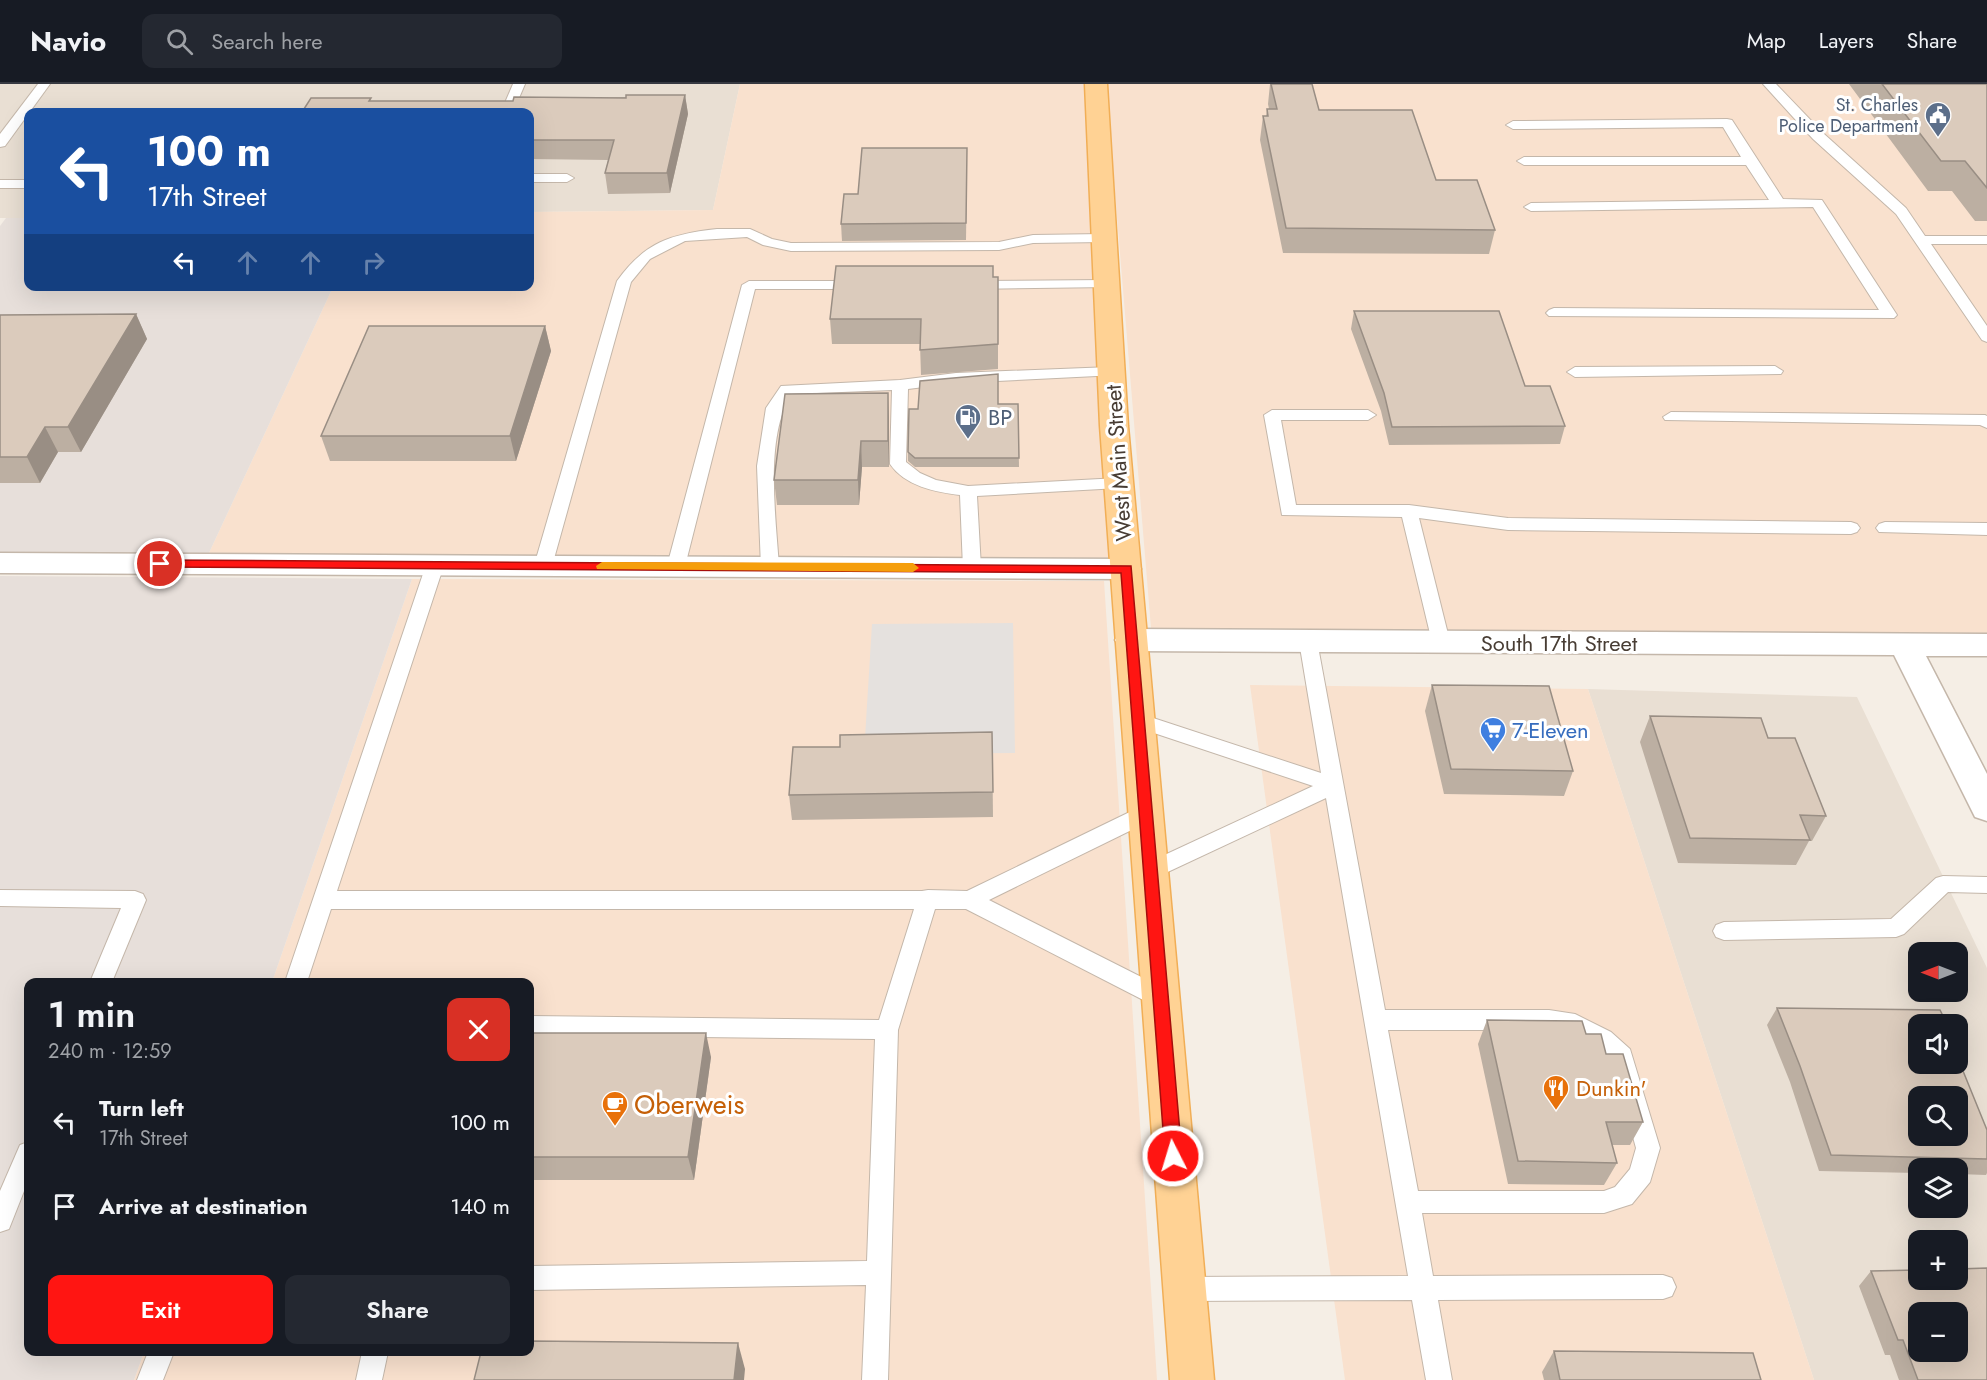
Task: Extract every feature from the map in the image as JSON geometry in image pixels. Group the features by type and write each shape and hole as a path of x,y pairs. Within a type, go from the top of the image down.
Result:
{"main road":[{"name":"West Main Street","path":"1096,84 1119,483 1192,1380"}],"street":[{"path":"0,563 1126,569"},
{"name":"South 17th Street","path":"1131,640 1987,645"},
{"path":"1905,645 1987,808"}],"lane":[{"path":"26,108 44,84"},
{"path":"509,108 519,84"},
{"path":"1770,84 1818,136 1901,211 1987,338"},
{"path":"0,143 24,111"},
{"path":"1514,125 1727,123 1779,204"},
{"path":"1524,161 1750,161"},
{"path":"534,178 567,178"},
{"path":"0,184 24,184"},
{"path":"1531,207 1817,203 1888,315 1554,313"},
{"path":"543,566 624,281 645,256 682,237 717,233 750,233 768,242 791,247 999,246 1033,238 1104,238"},
{"path":"1921,240 1987,240"},
{"path":"951,285 1106,284"},
{"path":"676,566 749,285 880,285"},
{"path":"1575,372 1775,371"},
{"path":"770,567 765,466 774,408 787,389 835,389 900,385 956,378 1111,372"},
{"path":"900,385 898,464 914,478 937,487 968,491 1119,483"},
{"path":"1368,415 1272,415 1288,511 1409,511 1508,524 1851,528"},
{"path":"1671,417 1985,420 1987,423"},
{"path":"968,491 972,568"},
{"path":"1409,511 1441,642"},
{"path":"1885,528 1987,529"},
{"path":"297,978 435,565"},
{"path":"1308,641 1439,1380"},
{"path":"1137,720 1246,754 1334,785"},
{"path":"1150,870 1334,785"},
{"path":"969,900 1145,814"},
{"path":"1724,931 1896,928 1943,884 1987,885"},
{"path":"0,898 135,900 103,978"},
{"path":"323,900 928,898 969,900 1161,998"},
{"path":"875,1380 887,1030 928,898"},
{"path":"1375,1020 1549,1020 1575,1024 1603,1039 1622,1056 1648,1148 1641,1174 1623,1196 1604,1202 1407,1202"},
{"path":"534,1025 887,1030"},
{"path":"0,1221 24,1163"},
{"path":"534,1278 878,1274"},
{"path":"1184,1289 1422,1286 1663,1287"},
{"path":"150,1380 159,1356"},
{"path":"369,1380 374,1356"}],"shaded area":[{"path":"0,84 740,84 713,210 534,212 534,108 24,108 24,218 0,218"},
{"path":"740,84 1086,84 1112,561 208,555 331,291 534,291 534,212 713,210"},
{"path":"1106,84 1987,84 1987,633 1151,628"},
{"path":"6,218 24,218 24,291 331,291 208,555 0,553 0,226"},
{"path":"0,576 412,579 273,978 24,978 24,1356 143,1356 134,1380 0,1380"},
{"path":"412,579 1104,581 1157,1380 134,1380 143,1356 534,1356 534,978 273,978"},
{"path":"1013,623 1015,753 864,754 872,624"},
{"path":"1250,685 1588,689 1814,1380 1345,1380"},
{"path":"1588,689 1857,697 1987,968 1987,1380 1814,1380"}],"building":[{"path":"1271,84 1312,84 1319,110 1412,110 1436,180 1477,180 1495,230 1286,228 1263,116 1268,116 1267,109 1277,109"},
{"path":"1882,84 1987,84 1987,188 1965,161 1941,161"},
{"path":"626,95 685,95 667,173 605,173 614,140 534,140 534,108 305,108 311,98 371,98 369,101 513,101 514,97 626,98"},
{"path":"862,148 967,148 966,223 841,224 844,194 858,194"},
{"path":"836,266 993,266 993,277 998,277 998,344 920,350 921,319 830,319"},
{"path":"1354,311 1499,311 1525,386 1550,386 1565,426 1392,427 1384,393"},
{"path":"136,314 68,427 45,427 27,457 0,457 0,315"},
{"path":"369,326 545,326 510,436 321,436"},
{"path":"998,374 998,404 1018,404 1019,458 915,458 908,452 909,409 918,409 920,381"},
{"path":"888,393 888,441 861,441 858,480 774,480 785,394"},
{"name":"7-Eleven","path":"1432,685 1549,686 1573,771 1451,769"},
{"path":"1650,716 1761,718 1768,738 1795,738 1826,816 1800,815 1810,840 1690,838"},
{"path":"992,732 993,792 789,795 793,747 840,747 840,735"},
{"path":"1777,1008 1940,1010 1942,1014 1908,1014 1908,1074 1964,1074 1987,1130 1987,1159 1831,1155"},
{"name":"Dunkin'","path":"1487,1020 1582,1021 1586,1034 1601,1034 1606,1054 1623,1054 1643,1122 1606,1122 1617,1163 1518,1161"},
{"name":"Oberweis","path":"534,1033 706,1033 688,1157 534,1157"},
{"path":"1987,1268 1987,1380 1918,1380 1911,1362 1968,1362 1968,1302 1908,1302 1908,1353 1903,1340 1898,1340 1871,1271 1908,1270 1908,1290 1968,1290 1968,1269"},
{"path":"534,1341 738,1343 734,1380 474,1380 480,1356 534,1356"},
{"path":"1554,1351 1753,1353 1761,1380 1560,1380"}],"slow traffic":[{"path":"602,566 913,568"}],"place":[{"name":"St. Charles Police Department","path":"1938,138"},
{"name":"BP","path":"968,440"},
{"name":"7-Eleven","path":"1493,753"},
{"name":"Dunkin'","path":"1556,1111"},
{"name":"Oberweis","path":"615,1127"}],"route":[{"path":"160,564 1126,569 1173,1156"}]}
